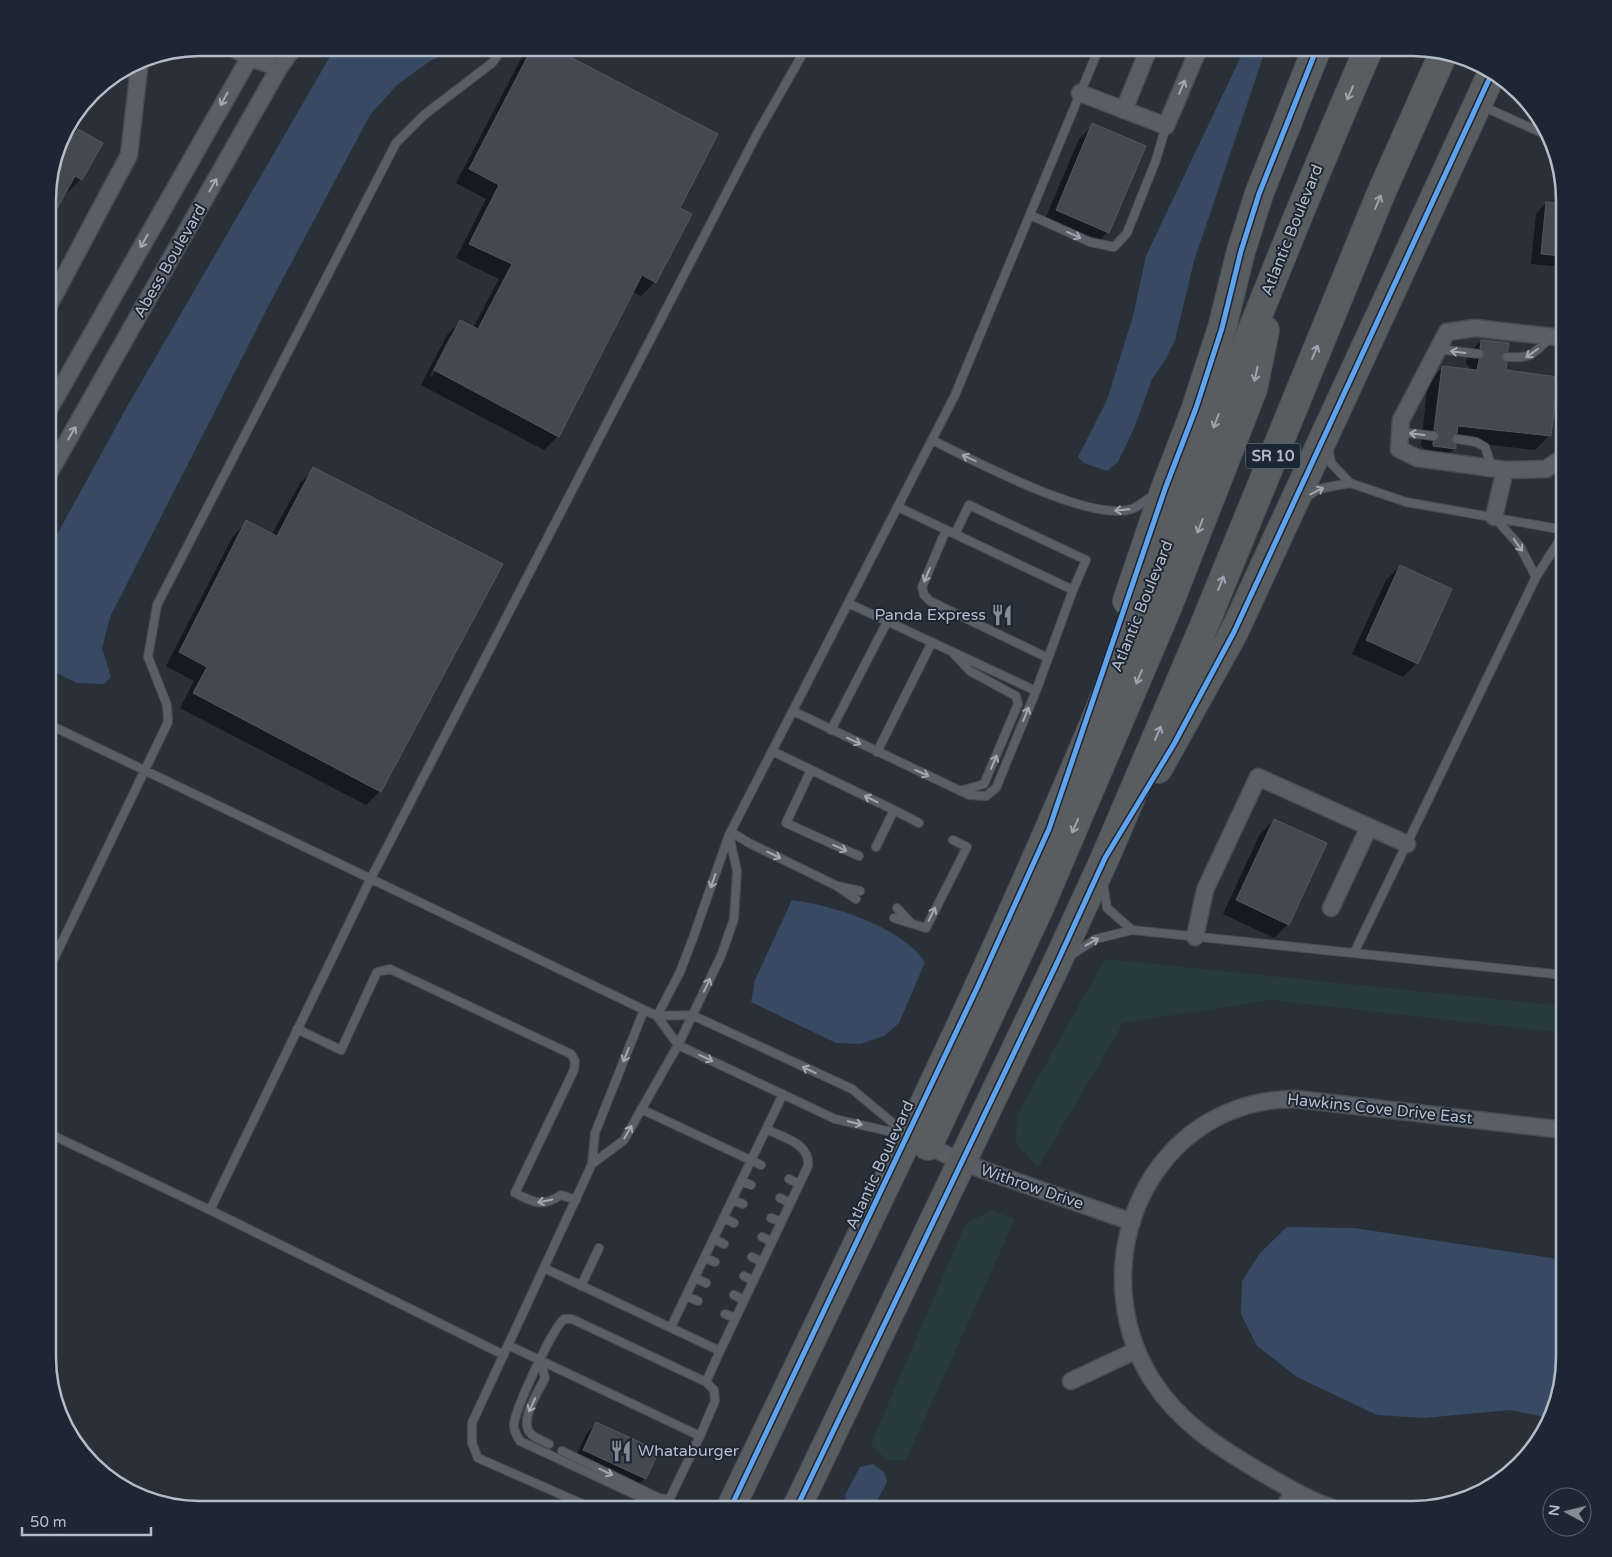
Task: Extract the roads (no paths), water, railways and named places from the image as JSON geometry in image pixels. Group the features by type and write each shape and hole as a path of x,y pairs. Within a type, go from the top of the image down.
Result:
{"highway":[{"path":"1049,829 1165,489 1196,408 1219,337 1241,251 1259,194 1313,57"},
{"name":"Atlantic Boulevard","path":"735,1501 918,1140 1143,607 1281,258 1365,57"},
{"name":"SR 10","path":"800,1501 1056,965 1104,858 1204,626 1378,200 1441,59"},
{"path":"1104,858 1174,744 1234,632 1489,79"},
{"path":"918,1140 1038,911 1168,606 1253,389 1281,258"}],"street":[{"name":"Abess Boulevard","path":"57,395 249,57"},
{"path":"260,57 279,68"},
{"name":"Abess Boulevard","path":"57,460 287,57"},
{"path":"1124,110 1146,57"},
{"path":"1080,93 1166,126 1195,57"},
{"path":"57,290 129,155 137,71"},
{"path":"1556,337 1475,328 1447,332 1400,420 1399,449 1417,458 1499,469 1546,469 1556,462"},
{"path":"1494,517 1499,469"},
{"path":"1195,937 1205,890 1258,777 1406,844"},
{"path":"1331,908 1369,827"},
{"name":"Hawkins Cove Drive East","path":"1316,1501 1294,1491 1214,1444 1182,1418 1162,1395 1137,1350 1126,1307 1124,1276 1126,1245 1132,1222 1156,1170 1177,1145 1202,1124 1231,1109 1247,1104 1296,1099 1556,1129"},
{"name":"Withrow Drive","path":"918,1140 962,1162 1132,1222"},
{"path":"1072,1381 1137,1350"},
{"path":"1288,1501 1294,1491"}],"lane":[{"path":"56,954 168,722 167,705 148,657 157,605 396,143 424,115 492,63 496,57"},
{"path":"210,1210 370,880 757,134 801,57"},
{"path":"658,1016 686,955 730,833 955,395 1095,57"},
{"path":"1478,105 1538,131"},
{"path":"1030,215 1090,242 1114,246 1127,233 1156,160 1166,126"},
{"path":"1508,357 1525,358 1556,338"},
{"path":"1438,349 1479,354"},
{"path":"1326,430 1331,463 1350,483 1406,502 1494,517 1556,530"},
{"path":"1400,432 1434,436"},
{"path":"1457,439 1476,442 1485,447 1499,469"},
{"path":"932,440 1062,499 1096,509 1131,509 1165,489"},
{"path":"1289,511 1318,489 1350,483"},
{"path":"793,712 960,791 978,796 992,793 1036,691 1086,560 969,505 955,534"},
{"path":"898,507 1073,590"},
{"path":"1494,517 1519,545 1536,577"},
{"path":"946,530 922,587 924,596 930,601 1048,658"},
{"path":"1354,953 1536,577 1556,545"},
{"path":"848,604 1036,691"},
{"path":"831,730 887,622"},
{"path":"877,752 932,642"},
{"path":"950,651 970,671 1016,696 1018,704 984,784 960,791"},
{"path":"57,728 644,1010 658,1016 692,1015 852,1090 918,1140"},
{"path":"772,751 919,823"},
{"path":"811,770 786,823 859,856"},
{"path":"876,847 894,810"},
{"path":"730,833 837,886 856,899"},
{"path":"592,1164 624,1140 678,1045 721,956 734,919 737,871 730,833"},
{"path":"894,918 926,928 967,847 953,840"},
{"path":"1104,858 1103,890 1107,908 1132,930"},
{"path":"837,886 860,891"},
{"path":"897,908 911,923"},
{"path":"1056,965 1096,939 1132,930 1556,974"},
{"path":"297,1029 341,1050 377,972 390,968 571,1054 575,1061 574,1070 515,1193 536,1202 546,1203 561,1195 576,1200"},
{"path":"574,1501 478,1458 472,1443 472,1423 592,1164 595,1133 644,1010"},
{"path":"658,1016 678,1045 835,1119 918,1140"},
{"path":"671,1328 783,1094"},
{"path":"641,1109 761,1165"},
{"path":"706,1382 808,1166 809,1156 804,1148 766,1129"},
{"path":"56,1137 504,1354"},
{"path":"789,1179 799,1184"},
{"path":"742,1181 752,1186"},
{"path":"780,1198 790,1203"},
{"path":"732,1200 743,1204"},
{"path":"724,1218 734,1223"},
{"path":"771,1218 781,1222"},
{"path":"762,1237 772,1242"},
{"path":"714,1239 724,1244"},
{"path":"581,1286 599,1248"},
{"path":"752,1257 762,1262"},
{"path":"705,1258 715,1262"},
{"path":"544,1268 720,1351"},
{"path":"744,1276 753,1281"},
{"path":"695,1278 706,1283"},
{"path":"686,1296 698,1301"},
{"path":"734,1296 744,1300"},
{"path":"725,1314 736,1318"},
{"path":"650,1501 520,1441 515,1432 514,1420 540,1360 558,1325 564,1319 572,1319 706,1382 714,1390 716,1401 669,1500 666,1501"},
{"path":"508,1345 700,1436"},
{"path":"540,1360 545,1378 528,1414 526,1425 531,1434 549,1444"},
{"path":"562,1451 659,1498 669,1500"}],"water":[{"path":"330,57 438,57 397,85 370,115 271,301 111,615 102,648 111,677 104,684 77,683 57,673 57,535 128,405"},
{"path":"1241,57 1263,57 1194,261 1175,340 1166,359 1152,379 1135,426 1118,462 1107,471 1084,463 1078,457 1107,400 1133,316 1146,256"},
{"path":"792,900 846,913 883,928 914,949 925,962 899,1023 884,1036 860,1044 836,1043 751,1002 755,980"},
{"path":"1287,1227 1354,1228 1556,1259 1556,1356 1553,1384 1543,1416 1510,1410 1424,1418 1377,1415 1297,1377 1257,1346 1241,1314 1242,1281 1260,1253"},
{"path":"873,1464 884,1472 887,1482 877,1501 844,1501 846,1493 860,1467"}],"place":[{"name":"Panda Express","path":"1002,615"},
{"name":"Whataburger","path":"621,1451"}]}
